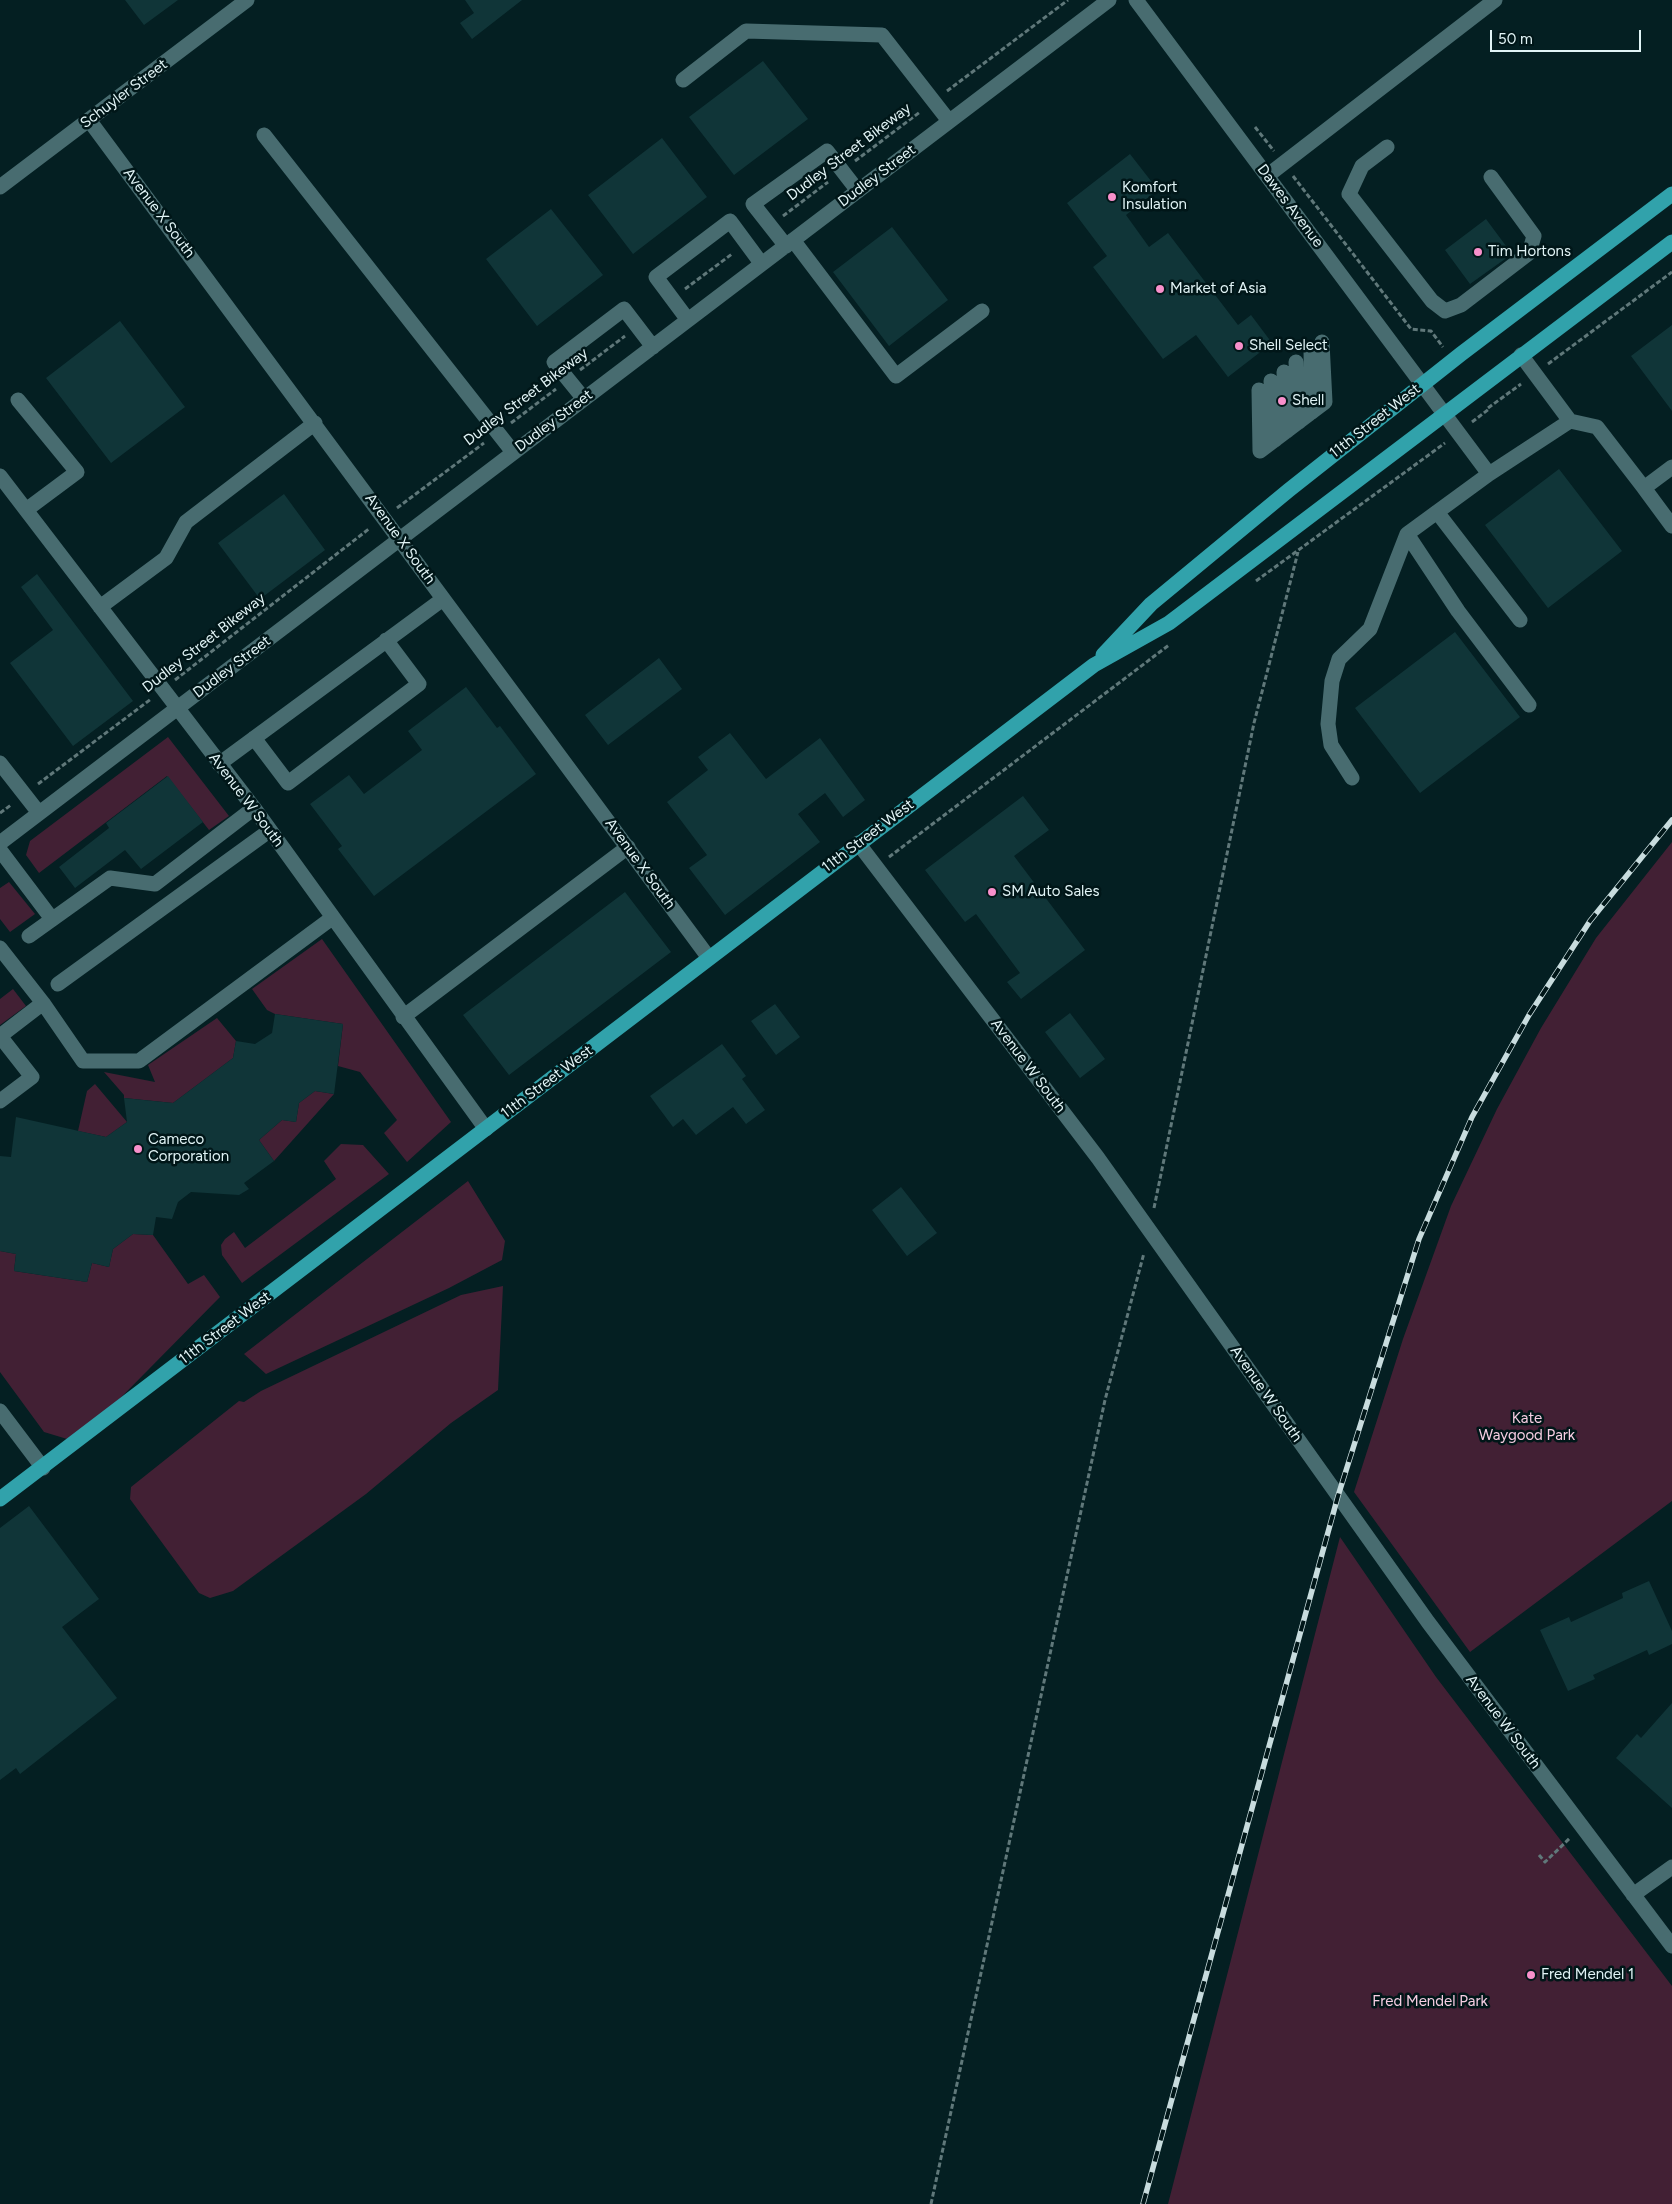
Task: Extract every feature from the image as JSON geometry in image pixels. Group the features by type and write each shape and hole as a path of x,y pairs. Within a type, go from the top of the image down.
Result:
{"main road":[{"name":"11th Street West","path":"1094,666 1151,604 1334,453 1672,194"},
{"name":"11th Street West","path":"0,1499 858,843 1094,666 1169,623 1474,390 1672,242"}],"street":[{"name":"Schuyler Street","path":"0,187 247,0"},
{"name":"Dudley Street","path":"0,843 1109,0"},
{"name":"Dawes Avenue","path":"1136,0 1489,474"},
{"path":"1268,176 1495,0"},
{"path":"682,80 746,31 882,35 949,121"},
{"name":"Avenue X South","path":"89,120 385,517 443,599 709,958"},
{"path":"264,136 513,452"},
{"path":"1387,147 1362,166 1350,194 1432,300 1445,311 1461,305 1529,253 1534,236 1491,178"},
{"path":"858,191 827,151 753,204 770,226 790,243 896,376 982,311"},
{"path":"688,320 656,277 730,222 761,264"},
{"path":"584,399 554,362 624,309 652,347"},
{"path":"1287,431 1312,412 1316,346"},
{"path":"1521,355 1570,420 1597,427 1672,526"},
{"path":"1287,431 1296,362"},
{"path":"1284,372 1287,431"},
{"path":"1265,386 1287,431"},
{"path":"18,400 77,472 26,510"},
{"path":"1352,778 1330,746 1328,724 1332,681 1339,659 1370,628 1407,534 1489,474 1570,420"},
{"path":"100,608 166,558 186,522 315,423"},
{"path":"1644,488 1672,467"},
{"name":"Avenue W South","path":"0,476 254,808 403,1017 486,1129"},
{"path":"1437,512 1520,620"},
{"path":"1407,534 1458,611 1529,705"},
{"path":"219,764 443,599"},
{"path":"254,738 288,784 419,684 386,640"},
{"path":"0,763 5,773 25,794 39,813"},
{"path":"29,936 110,878 155,884 254,808"},
{"path":"58,984 269,830"},
{"name":"Avenue W South","path":"858,843 1150,1230 1428,1622 1672,1946"},
{"path":"403,1017 628,847"},
{"path":"0,850 52,919"},
{"path":"0,948 43,1003 84,1061 140,1061 332,918"},
{"path":"0,1101 32,1077 0,1036 43,1003"},
{"path":"0,1411 43,1468"},
{"path":"1633,1895 1672,1867"}],"path":[{"name":"Dudley Street Bikeway","path":"770,226 1068,0"},
{"path":"1254,126 1411,329 1431,331 1454,360"},
{"path":"672,298 746,244"},
{"path":"1474,390 1489,409 1672,272"},
{"name":"Dudley Street Bikeway","path":"0,813 637,326"},
{"path":"931,2204 1103,1410 1150,1230 1254,723 1298,552"},
{"path":"1539,1855 1546,1862 1582,1827"}],"green space":[{"path":"168,737 229,816 209,830 167,776 39,873 26,855 30,841"},
{"name":"Kate Waygood Park","path":"1672,842 1672,1501 1470,1652 1354,1492 1403,1339 1451,1206 1497,1109 1541,1028 1596,938"},
{"path":"9,882 35,914 10,932 0,919 0,888"},
{"path":"322,939 451,1122 407,1162 384,1133 397,1120 360,1072 338,1066 343,1024 275,1014 267,1010 252,989"},
{"path":"13,989 26,1006 0,1025 0,999"},
{"path":"217,1018 236,1041 233,1058 173,1103 124,1098 124,1095 104,1072 155,1082 148,1065"},
{"path":"95,1084 127,1122 106,1137 78,1131 87,1091"},
{"path":"315,1091 334,1094 274,1161 259,1140 282,1120 296,1122 299,1103"},
{"path":"341,1144 363,1145 389,1174 242,1283 222,1255 221,1245 225,1239 234,1232 245,1248 336,1179 324,1161"},
{"path":"468,1181 505,1241 502,1260 449,1288 266,1374 244,1354"},
{"path":"133,1234 153,1235 188,1284 204,1275 220,1297 77,1442 44,1432 0,1372 0,1251 16,1254 14,1271 87,1282 92,1263 109,1267 113,1249"},
{"path":"503,1286 498,1390 451,1423 366,1494 233,1591 210,1598 199,1593 130,1499 131,1487 239,1401 244,1402 261,1391 461,1295"},
{"name":"Fred Mendel Park","path":"1340,1537 1436,1677 1672,1986 1672,2204 1168,2204"}],"building":[{"path":"125,0 178,0 144,25"},
{"path":"465,0 522,0 472,39 460,23 474,13"},
{"path":"763,61 808,119 734,175 689,117"},
{"path":"662,138 707,197 633,254 588,195"},
{"path":"1130,154 1158,190 1126,215 1149,247 1168,233 1238,325 1251,315 1272,343 1228,377 1196,335 1163,359 1093,267 1107,256 1067,203"},
{"path":"551,209 603,275 537,326 486,259"},
{"name":"Tim Hortons","path":"1486,219 1512,254 1470,284 1445,250"},
{"path":"892,227 948,300 889,346 833,272"},
{"path":"120,321 185,407 111,463 46,378"},
{"path":"1672,325 1672,411 1631,356"},
{"path":"1559,469 1622,551 1548,608 1485,525"},
{"path":"284,494 325,550 260,599 218,543"},
{"path":"37,574 133,701 73,746 10,663 53,630 21,587"},
{"path":"1455,632 1520,717 1420,793 1355,708"},
{"path":"659,658 682,689 608,745 585,715"},
{"path":"466,687 497,728 500,726 536,774 374,896 338,849 342,846 310,804 349,775 364,794 422,750 408,731"},
{"path":"730,733 766,779 820,738 865,800 843,817 825,793 798,814 820,842 725,915 689,868 707,855 667,802 708,770 698,757"},
{"path":"168,776 203,822 141,869 125,850 75,888 59,867 109,828 106,823"},
{"name":"SM Auto Sales","path":"1023,796 1049,830 1014,856 1085,950 1021,999 1007,982 1020,973 976,914 965,922 925,870"},
{"path":"625,892 671,952 509,1075 463,1015"},
{"path":"775,1004 800,1037 776,1055 751,1021"},
{"path":"1070,1013 1105,1059 1080,1078 1045,1032"},
{"name":"Cameco Corporation","path":"275,1014 343,1024 334,1094 315,1091 299,1103 296,1122 282,1120 259,1140 274,1161 244,1183 249,1189 239,1195 191,1192 178,1202 172,1219 156,1217 153,1235 133,1234 113,1249 109,1267 92,1263 87,1282 14,1271 16,1254 0,1251 0,1156 11,1157 16,1117 106,1137 127,1122 124,1098 173,1103 233,1058 236,1041 255,1044 272,1033"},
{"path":"722,1044 746,1076 742,1079 765,1110 746,1124 733,1107 696,1135 683,1119 673,1127 650,1096"},
{"path":"901,1187 937,1233 907,1256 872,1210"},
{"path":"29,1506 99,1599 62,1627 117,1698 20,1774 16,1768 0,1780 0,1528"},
{"path":"1649,1581 1672,1631 1672,1644 1649,1655 1647,1650 1593,1675 1595,1679 1568,1691 1540,1630 1569,1617 1571,1622 1623,1598 1622,1593"},
{"path":"1672,1703 1672,1808 1616,1758 1637,1734 1641,1738"}],"railway":[{"path":"1143,2204 1338,1496 1419,1239 1472,1117 1529,1015 1590,921 1672,820"}],"place":[{"name":"Komfort Insulation","path":"1112,197"},
{"name":"Tim Hortons","path":"1478,252"},
{"name":"Market of Asia","path":"1160,289"},
{"name":"Shell Select","path":"1239,346"},
{"name":"Shell","path":"1282,401"},
{"name":"SM Auto Sales","path":"992,892"},
{"name":"Cameco Corporation","path":"138,1149"},
{"name":"Fred Mendel 1","path":"1531,1975"}]}
